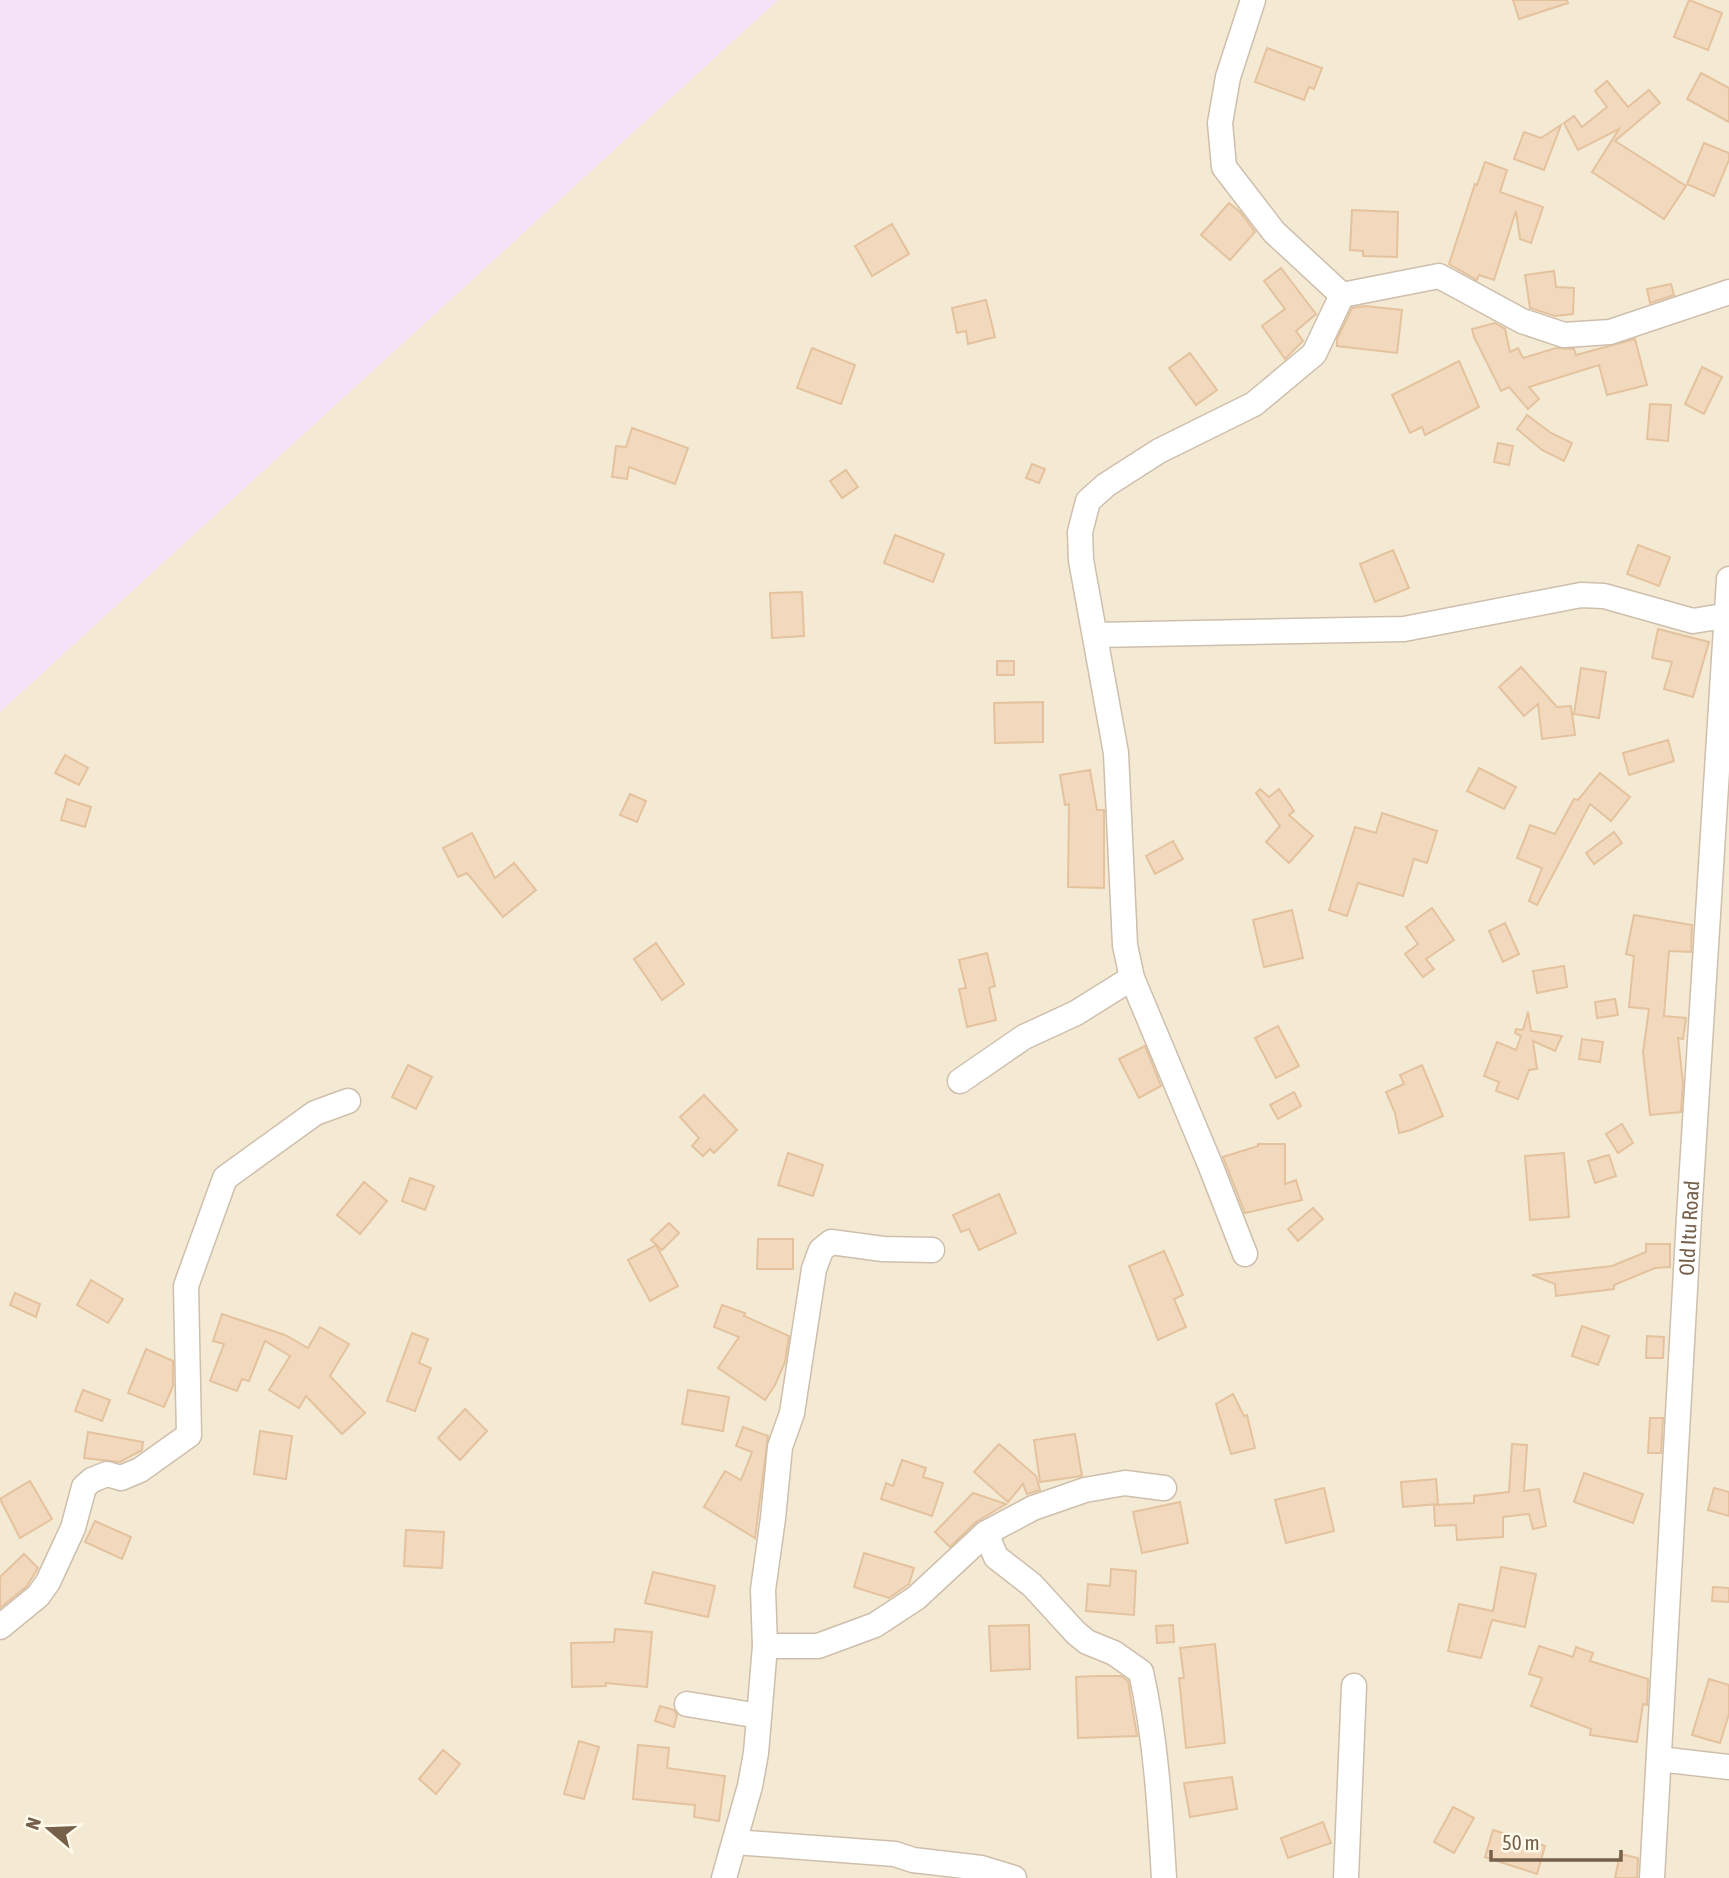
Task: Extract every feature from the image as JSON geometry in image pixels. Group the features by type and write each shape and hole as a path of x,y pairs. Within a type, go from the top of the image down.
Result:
{"street":[{"path":"1253,0 1228,77 1220,122 1224,167 1274,232 1342,295"},
{"path":"1342,295 1439,276 1522,321 1564,335 1610,332 1729,292"},
{"path":"1245,1254 1132,978 1125,945 1116,753 1081,560 1080,532 1088,501 1106,485 1159,451 1254,404 1314,354 1342,295"},
{"name":"Old Itu Road","path":"1652,1878 1729,579"},
{"path":"1096,635 1404,629 1581,595 1604,596 1693,621 1728,615"},
{"path":"960,1081 1024,1037 1076,1013 1132,978"},
{"path":"0,1628 38,1596 48,1582 73,1528 84,1487 92,1480 107,1474 121,1478 140,1471 189,1435 187,1286 225,1178 314,1113 348,1101"},
{"path":"724,1878 752,1775 765,1646 763,1590 774,1518 780,1447 792,1413 814,1269 821,1250 831,1242 883,1249 932,1250"},
{"path":"765,1646 818,1646 875,1625 916,1598 986,1533 1033,1508 1085,1490 1125,1483 1164,1488"},
{"path":"986,1533 996,1557 1032,1585 1076,1633 1087,1642 1114,1653 1141,1672 1150,1720 1163,1831 1164,1878"},
{"path":"1346,1878 1354,1686"},
{"path":"687,1704 759,1716"},
{"path":"1659,1759 1729,1767"},
{"path":"735,1842 895,1854 913,1860 981,1868 1014,1878"}],"shaded area":[{"path":"0,0 778,0 0,712"},
{"path":"778,0 1729,0 1729,1878 0,1878 0,712"}],"building":[{"path":"1513,0 1567,0 1568,3 1519,19"},
{"path":"1689,0 1722,13 1708,50 1674,37"},
{"path":"1267,48 1322,68 1314,89 1309,87 1304,100 1255,82"},
{"path":"1701,73 1729,88 1729,122 1687,99"},
{"path":"1607,81 1628,107 1649,90 1660,103 1615,141 1686,186 1664,219 1592,172 1619,129 1578,150 1564,123 1574,116 1582,127 1607,107 1595,91"},
{"path":"1561,125 1544,170 1514,159 1524,132 1541,138"},
{"path":"1704,143 1729,153 1729,160 1714,196 1687,184"},
{"path":"1485,162 1507,170 1500,192 1543,207 1531,243 1520,239 1516,211 1494,280 1479,275 1477,280 1449,264 1475,184 1477,185"},
{"path":"1229,203 1240,212 1255,232 1230,260 1201,235"},
{"path":"1352,210 1398,212 1397,257 1363,256 1363,251 1350,250"},
{"path":"892,224 909,254 872,276 855,246"},
{"path":"1281,268 1316,314 1296,331 1303,341 1285,359 1262,326 1285,309 1264,281"},
{"path":"1554,271 1556,287 1574,288 1573,314 1555,316 1530,308 1525,275"},
{"path":"1671,284 1674,295 1650,303 1647,289"},
{"path":"986,300 995,337 968,344 966,331 957,333 952,308"},
{"path":"1365,306 1402,310 1397,353 1337,346 1337,339 1352,308"},
{"path":"1495,323 1505,329 1510,352 1518,348 1523,358 1556,348 1574,349 1576,355 1635,339 1647,385 1607,395 1599,365 1529,387 1539,399 1528,409 1509,387 1501,391 1474,337 1472,329"},
{"path":"812,348 855,365 841,404 797,388"},
{"path":"1190,353 1217,390 1196,405 1169,368"},
{"path":"1459,361 1479,407 1425,435 1422,427 1410,433 1392,395"},
{"path":"1702,367 1722,377 1704,414 1685,404"},
{"path":"1650,404 1671,405 1668,441 1647,439"},
{"path":"1527,415 1551,433 1572,443 1564,461 1542,450 1517,429"},
{"path":"632,428 688,448 675,484 629,467 627,479 612,477 616,446 626,447"},
{"path":"1498,443 1513,446 1509,465 1494,462"},
{"path":"1032,464 1045,469 1039,483 1026,478"},
{"path":"846,470 858,487 842,498 830,481"},
{"path":"895,535 944,554 933,582 884,563"},
{"path":"1638,545 1670,557 1659,586 1627,574"},
{"path":"1393,550 1409,588 1375,602 1360,564"},
{"path":"802,592 804,636 772,638 770,593"},
{"path":"1658,629 1709,642 1693,697 1664,689 1672,662 1652,658"},
{"path":"997,661 1014,661 1014,675 997,675"},
{"path":"1521,667 1557,707 1571,706 1575,735 1542,739 1538,704 1524,716 1499,687"},
{"path":"1581,668 1606,672 1599,718 1574,714"},
{"path":"1043,702 1043,742 995,743 994,703"},
{"path":"1668,740 1674,761 1629,775 1623,753"},
{"path":"65,755 88,768 79,785 55,773"},
{"path":"1479,768 1516,787 1504,809 1467,791"},
{"path":"1090,770 1097,810 1104,810 1104,888 1068,887 1069,804 1065,805 1060,775"},
{"path":"1600,773 1630,797 1611,821 1590,804 1537,905 1529,901 1542,868 1517,858 1530,825 1555,834 1574,799 1578,800"},
{"path":"1260,789 1269,797 1279,789 1294,811 1289,815 1313,836 1289,863 1266,842 1280,826 1256,793"},
{"path":"630,794 646,801 637,822 620,815"},
{"path":"67,799 91,807 85,827 61,820"},
{"path":"1382,813 1437,831 1427,863 1414,859 1403,896 1358,883 1347,916 1329,910 1355,827 1376,833"},
{"path":"1614,832 1622,843 1594,864 1586,853"},
{"path":"472,833 495,878 514,863 536,890 503,917 467,873 458,877 443,848"},
{"path":"1173,841 1183,859 1155,874 1146,856"},
{"path":"1432,908 1454,940 1426,959 1434,969 1423,977 1405,954 1418,944 1406,927"},
{"path":"1292,910 1303,958 1264,967 1253,920"},
{"path":"1634,915 1692,925 1691,952 1669,951 1664,1016 1686,1018 1683,1039 1678,1038 1683,1083 1681,1112 1650,1115 1643,1052 1649,1009 1629,1007 1634,956 1626,954"},
{"path":"1505,923 1519,954 1503,962 1489,931"},
{"path":"656,943 684,984 662,1000 634,959"},
{"path":"987,953 995,986 989,988 996,1020 967,1027 959,989 966,988 959,960"},
{"path":"1564,966 1567,987 1537,993 1533,971"},
{"path":"1615,999 1618,1015 1597,1018 1595,1002"},
{"path":"1528,1012 1531,1031 1562,1036 1555,1051 1533,1041 1537,1069 1529,1070 1518,1099 1496,1091 1499,1082 1484,1076 1497,1042 1516,1050 1521,1036 1515,1033 1516,1029 1523,1030"},
{"path":"1278,1026 1299,1066 1276,1078 1255,1038"},
{"path":"1582,1039 1603,1042 1600,1062 1579,1059"},
{"path":"1145,1046 1161,1086 1139,1098 1119,1059"},
{"path":"408,1065 432,1077 416,1109 392,1097"},
{"path":"1422,1065 1443,1116 1399,1133 1395,1113 1386,1092 1404,1084 1400,1075"},
{"path":"1294,1092 1301,1106 1278,1119 1270,1105"},
{"path":"704,1095 737,1130 714,1153 710,1149 703,1156 692,1146 699,1138 680,1117"},
{"path":"1622,1124 1633,1143 1618,1153 1606,1134"},
{"path":"1258,1144 1285,1144 1285,1184 1296,1180 1302,1200 1245,1213 1223,1157"},
{"path":"788,1153 823,1165 813,1196 778,1185"},
{"path":"1564,1153 1569,1217 1530,1220 1525,1156"},
{"path":"1609,1155 1616,1176 1595,1183 1588,1161"},
{"path":"410,1178 434,1186 425,1210 402,1201"},
{"path":"364,1182 387,1201 360,1234 337,1215"},
{"path":"999,1194 1016,1233 979,1250 969,1229 961,1232 953,1215"},
{"path":"1313,1208 1323,1219 1298,1241 1288,1229"},
{"path":"669,1223 679,1233 662,1250 651,1240"},
{"path":"758,1239 793,1239 793,1269 757,1269"},
{"path":"1646,1244 1670,1244 1670,1267 1655,1268 1614,1285 1614,1289 1556,1296 1555,1284 1532,1275 1612,1266 1646,1252"},
{"path":"656,1245 678,1286 650,1301 628,1260"},
{"path":"1164,1251 1183,1295 1174,1299 1186,1327 1158,1340 1129,1266"},
{"path":"91,1280 123,1299 108,1323 77,1305"},
{"path":"15,1293 40,1304 36,1317 10,1305"},
{"path":"722,1305 745,1313 744,1316 789,1336 785,1362 765,1400 718,1368 739,1337 714,1327"},
{"path":"222,1314 285,1335 308,1348 320,1327 349,1344 330,1376 365,1413 342,1434 306,1396 299,1408 269,1390 290,1356 265,1341 249,1381 242,1379 237,1391 210,1381 224,1344 213,1341"},
{"path":"1582,1326 1609,1336 1598,1365 1572,1356"},
{"path":"412,1333 428,1339 419,1363 431,1368 415,1411 387,1401"},
{"path":"1647,1336 1664,1337 1663,1358 1646,1358"},
{"path":"146,1349 173,1361 173,1386 164,1407 128,1393"},
{"path":"83,1390 110,1400 102,1421 75,1411"},
{"path":"688,1390 729,1397 723,1431 682,1424"},
{"path":"1233,1394 1244,1416 1247,1415 1255,1448 1231,1454 1216,1404"},
{"path":"465,1409 487,1431 460,1460 438,1438"},
{"path":"1650,1418 1663,1418 1661,1453 1648,1453"},
{"path":"743,1427 768,1436 755,1538 704,1507 725,1471 741,1480 752,1452 736,1446"},
{"path":"260,1431 292,1436 286,1479 254,1474"},
{"path":"88,1432 143,1442 142,1450 120,1462 84,1458"},
{"path":"1075,1434 1082,1476 1040,1482 1034,1440"},
{"path":"999,1444 1036,1476 1040,1490 1027,1494 1023,1484 1008,1502 974,1472"},
{"path":"1512,1444 1527,1445 1524,1491 1539,1489 1546,1526 1533,1529 1529,1514 1503,1517 1503,1537 1457,1540 1456,1525 1435,1526 1434,1505 1474,1503 1474,1496 1509,1492"},
{"path":"902,1460 926,1468 923,1477 943,1483 932,1516 881,1499 886,1483 893,1486"},
{"path":"1584,1473 1643,1494 1633,1523 1574,1502"},
{"path":"1436,1479 1438,1504 1403,1507 1401,1482"},
{"path":"30,1481 52,1519 20,1538 0,1499"},
{"path":"1324,1488 1334,1531 1286,1543 1275,1500"},
{"path":"1714,1488 1729,1492 1729,1516 1708,1510"},
{"path":"973,1493 1006,1504 976,1522 950,1547 935,1532"},
{"path":"1180,1502 1188,1543 1142,1553 1133,1512"},
{"path":"95,1521 131,1537 122,1559 85,1542"},
{"path":"406,1530 444,1532 442,1568 404,1566"},
{"path":"864,1553 914,1568 909,1584 889,1598 854,1587"},
{"path":"24,1554 38,1568 27,1586 0,1608 0,1577"},
{"path":"1501,1567 1536,1574 1525,1627 1492,1620 1481,1658 1448,1651 1459,1604 1493,1611"},
{"path":"1111,1569 1136,1571 1134,1615 1086,1611 1088,1584 1110,1586"},
{"path":"653,1572 715,1586 708,1617 645,1603"},
{"path":"1713,1587 1729,1588 1729,1602 1712,1601"},
{"path":"1029,1625 1030,1669 991,1671 989,1626"},
{"path":"1173,1625 1174,1642 1157,1643 1156,1626"},
{"path":"615,1629 652,1632 647,1687 606,1683 606,1686 572,1687 571,1643 614,1642"},
{"path":"1215,1644 1225,1743 1186,1748 1179,1678 1184,1678 1180,1648"},
{"path":"1539,1646 1573,1657 1576,1647 1593,1653 1590,1661 1648,1679 1647,1705 1643,1704 1637,1742 1590,1735 1591,1729 1531,1706 1542,1678 1529,1674"},
{"path":"1121,1676 1128,1681 1137,1736 1078,1738 1076,1677"},
{"path":"1709,1679 1729,1685 1729,1714 1720,1743 1692,1735"},
{"path":"660,1706 674,1710 677,1715 674,1727 655,1721"},
{"path":"579,1741 599,1747 584,1799 564,1794"},
{"path":"638,1745 669,1748 667,1768 725,1776 719,1821 694,1817 695,1805 633,1799"},
{"path":"443,1750 460,1764 436,1794 419,1779"},
{"path":"1232,1777 1237,1809 1190,1817 1184,1783"},
{"path":"1453,1807 1474,1818 1454,1853 1434,1842"},
{"path":"1323,1822 1331,1843 1288,1858 1281,1838"},
{"path":"1493,1830 1545,1846 1537,1874 1485,1857"},
{"path":"1620,1854 1638,1858 1637,1878 1615,1878"}]}
